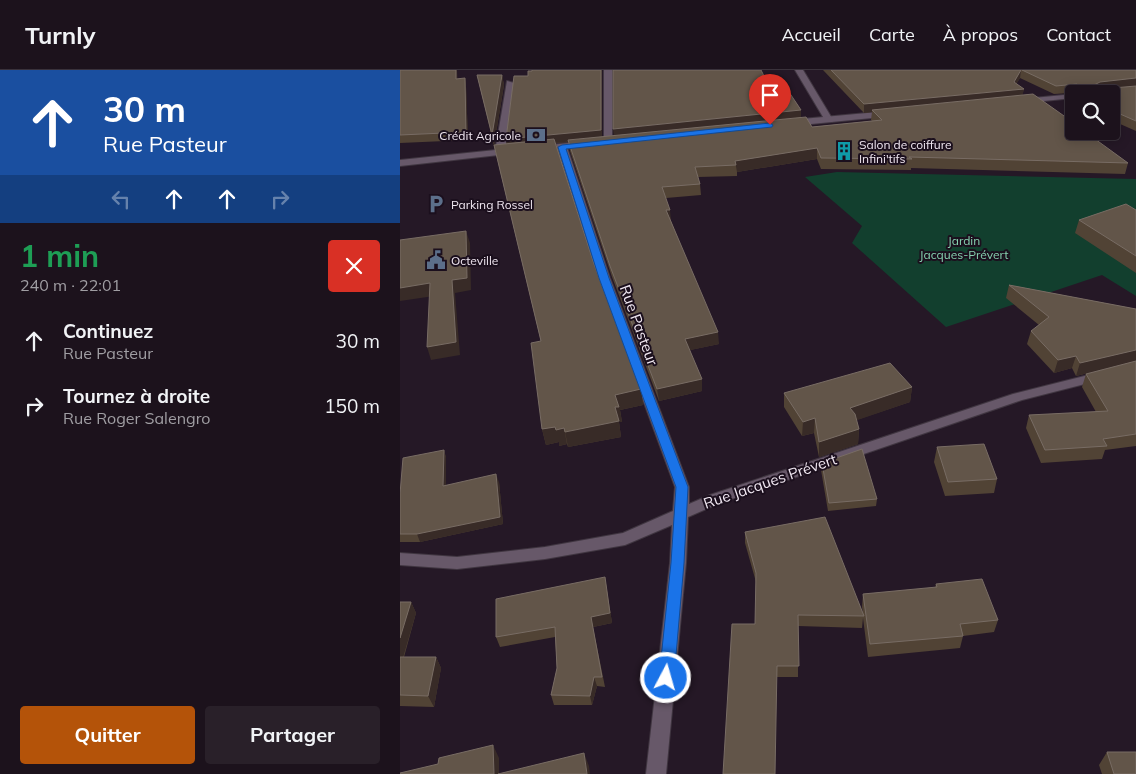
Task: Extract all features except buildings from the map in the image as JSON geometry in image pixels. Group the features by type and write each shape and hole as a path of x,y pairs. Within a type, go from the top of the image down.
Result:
{"street":[{"path":"400,163 613,141 608,70"},
{"path":"799,70 829,120"},
{"path":"500,152 510,83"},
{"path":"1014,102 1065,97"},
{"path":"785,124 896,113"},
{"name":"Rue Pasteur","path":"562,147 604,278 682,487 678,563 656,774"},
{"name":"Rue Jacques Prévert","path":"400,560 458,563 545,553 625,539 715,499 951,418 1018,397 1136,367"}],"green space":[{"name":"Jardin Jacques-Prévert","path":"837,172 1136,179 1136,296 1102,275 946,327 852,243 862,226 805,177"}],"place":[{"name":"Crédit Agricole","path":"536,135"},
{"name":"Salon de coiffure Infini'tifs","path":"844,151"},
{"name":"Parking Rossel","path":"436,204"},
{"name":"Octeville","path":"436,260"}],"route":[{"path":"666,678 678,563 682,487 604,278 562,147 770,125"}]}
